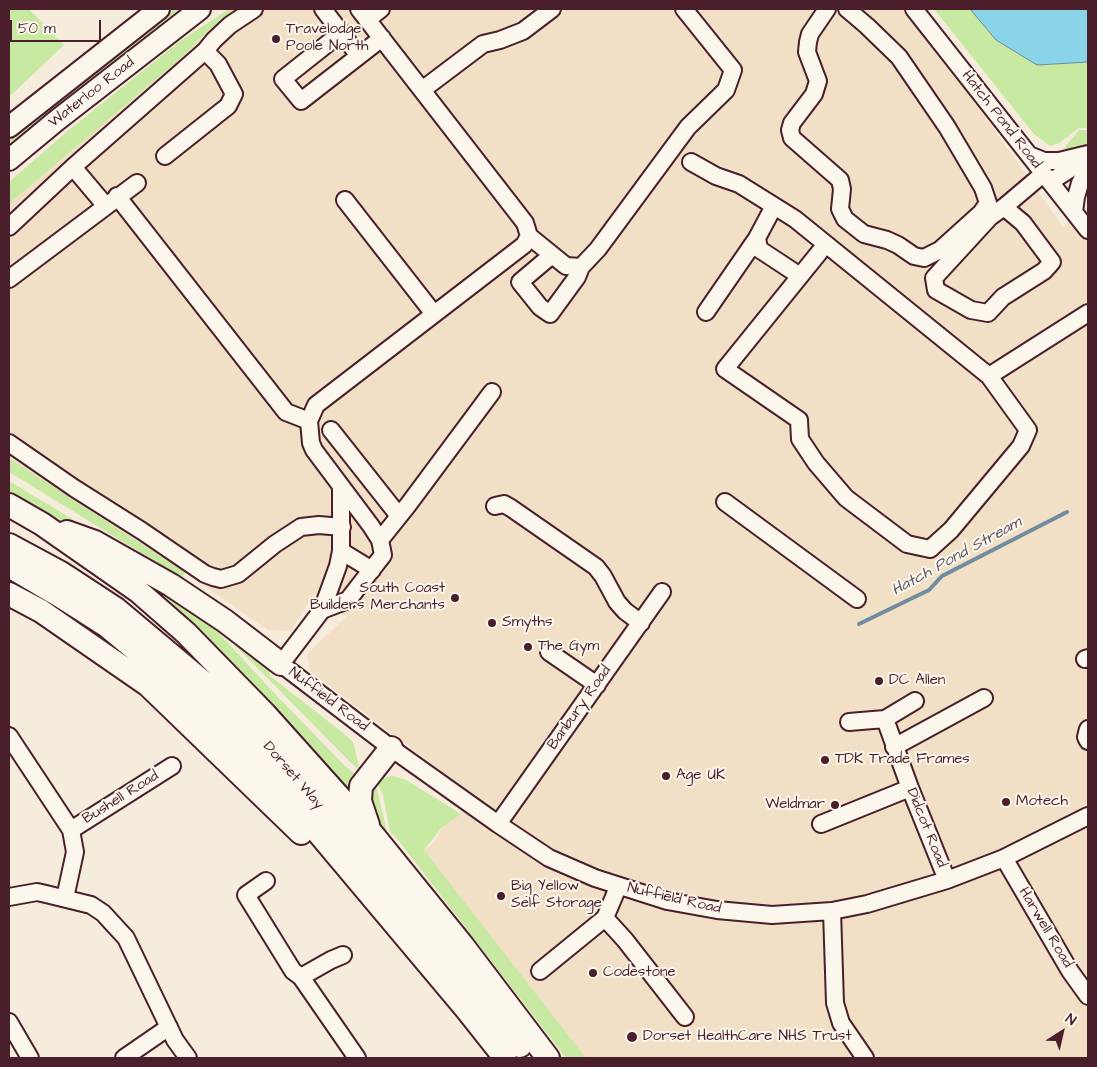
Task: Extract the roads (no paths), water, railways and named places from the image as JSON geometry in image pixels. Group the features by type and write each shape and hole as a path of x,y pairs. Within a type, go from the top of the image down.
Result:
{"highway":[{"path":"9,506 42,524 138,591 186,633 265,714 370,830 548,1058"},
{"path":"42,524 95,542 171,585 281,664"},
{"name":"Dorset Way","path":"9,545 61,573 116,609 209,687 252,728 375,869 530,1058"},
{"name":"Dorset Way","path":"9,566 107,626 238,742 284,792 505,1058"},
{"path":"9,594 49,616 148,685 296,828 420,956"},
{"path":"370,830 360,800 361,786 391,748"}],"main road":[{"name":"Waterloo Road","path":"9,127 159,9"},
{"name":"Waterloo Road","path":"9,160 200,9"}],"street":[{"path":"9,227 73,167 206,51 214,40 230,25 254,9"},
{"path":"323,9 359,56"},
{"path":"381,9 363,14 525,223 529,236 566,266 581,267"},
{"path":"422,90 483,44 523,31 552,9"},
{"path":"827,9 810,34 807,52 818,81 814,94 792,123 790,130 792,138 840,180 842,189 840,209 845,219 864,234 887,240 914,256 924,258 940,250 981,213 988,203 983,188 947,127 899,57 847,9"},
{"name":"Hatch Pond Road","path":"914,9 1088,230"},
{"path":"552,255 520,282 540,307 550,314 577,277 581,267 598,249 688,127 726,90 733,70 687,10"},
{"path":"341,33 283,78 301,101 382,38"},
{"path":"165,156 228,106 234,94 218,64 206,51"},
{"path":"1028,155 1044,161 1059,161 1088,155"},
{"path":"1004,208 1022,223 1052,262 1044,271 1004,297 988,313 972,310 936,290 934,278 990,216 1047,178 1088,155"},
{"path":"692,162 716,176 739,184 795,219 826,244 989,376 1028,430 1021,446 951,530 930,550 907,544 846,498 816,463 800,439 799,420 725,369 826,244"},
{"path":"73,167 111,201 286,412 309,421"},
{"path":"1074,212 1080,184 1088,168"},
{"path":"9,279 137,183"},
{"path":"345,200 434,314"},
{"path":"706,312 757,238 774,206"},
{"path":"322,610 348,600 383,555 380,540 371,526 314,450 311,443 309,421 316,405 524,245 529,236"},
{"path":"757,238 759,249 800,276"},
{"path":"989,376 1088,313"},
{"path":"380,540 492,392"},
{"path":"331,430 399,516"},
{"path":"9,443 74,488 205,574 213,577 221,579 238,574 275,544 301,527 319,524 342,527"},
{"path":"329,471 350,454"},
{"path":"281,664 322,610 338,566 342,527 341,486"},
{"path":"725,502 857,599"},
{"path":"495,506 504,504 511,508 596,567 604,576 617,602 625,611 641,623"},
{"path":"341,551 372,570"},
{"name":"Banbury Road","path":"498,824 662,592"},
{"path":"548,652 597,685"},
{"name":"Nuffield Road","path":"281,664 391,748 549,858 618,887 667,901 748,914 772,915 832,910 867,904 947,880 1004,858 1088,816"},
{"path":"894,747 984,698"},
{"path":"849,722 885,719 915,701"},
{"name":"Didcot Road","path":"885,719 894,747 947,880"},
{"path":"1088,728 1086,737 1088,741"},
{"name":"Bushell Road","path":"9,736 14,754 71,830 75,852 65,898"},
{"name":"Bushell Road","path":"71,830 172,766"},
{"path":"821,824 910,788"},
{"name":"Harwell Road","path":"1004,858 1070,971 1088,996"},
{"path":"266,881 246,894 293,971 301,977 357,1058"},
{"path":"540,971 605,918 618,887"},
{"path":"9,897 37,892 91,905 103,913 126,938 169,1027 188,1058"},
{"path":"832,910 835,1003 841,1023 865,1058"},
{"path":"605,918 625,940 686,1017"},
{"path":"301,977 343,955"},
{"path":"9,1022 30,1058"},
{"path":"124,1058 169,1027"}],"water":[{"path":"970,9 1088,9 1088,62 1037,65 996,40"}],"waterway":[{"name":"Hatch Pond Stream","path":"859,624 929,590 942,576 1067,512"}],"place":[{"name":"Travelodge Poole North","path":"276,39"},
{"name":"South Coast Builders Merchants","path":"455,598"},
{"name":"Smyths","path":"492,623"},
{"name":"The Gym","path":"528,647"},
{"name":"DC Allen","path":"879,681"},
{"name":"TDK Trade Frames","path":"825,760"},
{"name":"Age UK","path":"666,776"},
{"name":"Motech","path":"1006,802"},
{"name":"Weldmar","path":"835,805"},
{"name":"Big Yellow Self Storage","path":"501,896"},
{"name":"Codestone","path":"593,973"},
{"name":"Dorset HealthCare NHS Trust","path":"632,1037"}]}
